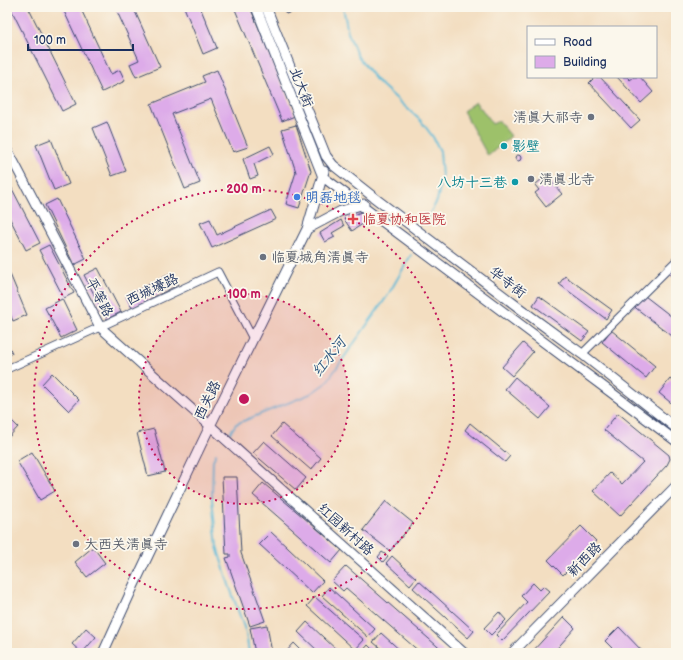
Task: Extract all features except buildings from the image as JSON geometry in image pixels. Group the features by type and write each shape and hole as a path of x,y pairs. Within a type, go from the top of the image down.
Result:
{"main road":[{"name":"北大街","path":"256,7 323,177"},
{"name":"北大街","path":"266,7 326,156"},
{"name":"平等路","path":"7,149 100,327 210,426"},
{"name":"西关路","path":"103,653 210,426 307,229 323,177 326,156"},
{"name":"华寺街","path":"326,156 333,165 376,199 582,354 676,428"},
{"name":"华寺街","path":"323,177 676,441"},
{"path":"307,229 340,211 362,205 376,199"},
{"name":"红园新村路","path":"210,426 464,653"},
{"name":"新西路","path":"512,653 676,486"}],"street":[{"path":"582,354 676,261"},
{"name":"西城壕路","path":"7,369 218,272 253,339"}],"green space":[{"path":"476,102 492,124 499,121 511,136 488,156 463,111"}],"waterway":[{"name":"红水河","path":"343,7 348,33 358,57 376,80 421,121 433,137 440,151 442,177 437,201 426,220"},
{"name":"红水河","path":"230,433 236,424 310,394 326,383 388,295 411,255"},
{"name":"红水河","path":"216,454 213,460 212,499 217,547 246,633 249,653"}],"place":[{"name":"清真大祁寺","path":"591,117"},
{"name":"影壁","path":"504,146"},
{"name":"清真北寺","path":"531,179"},
{"name":"八坊十三巷","path":"515,182"},
{"name":"明磊地毯","path":"297,197"},
{"name":"临夏协和医院","path":"353,219"},
{"name":"临夏城角清真寺","path":"263,257"},
{"name":"大西关清真寺","path":"76,544"}]}
